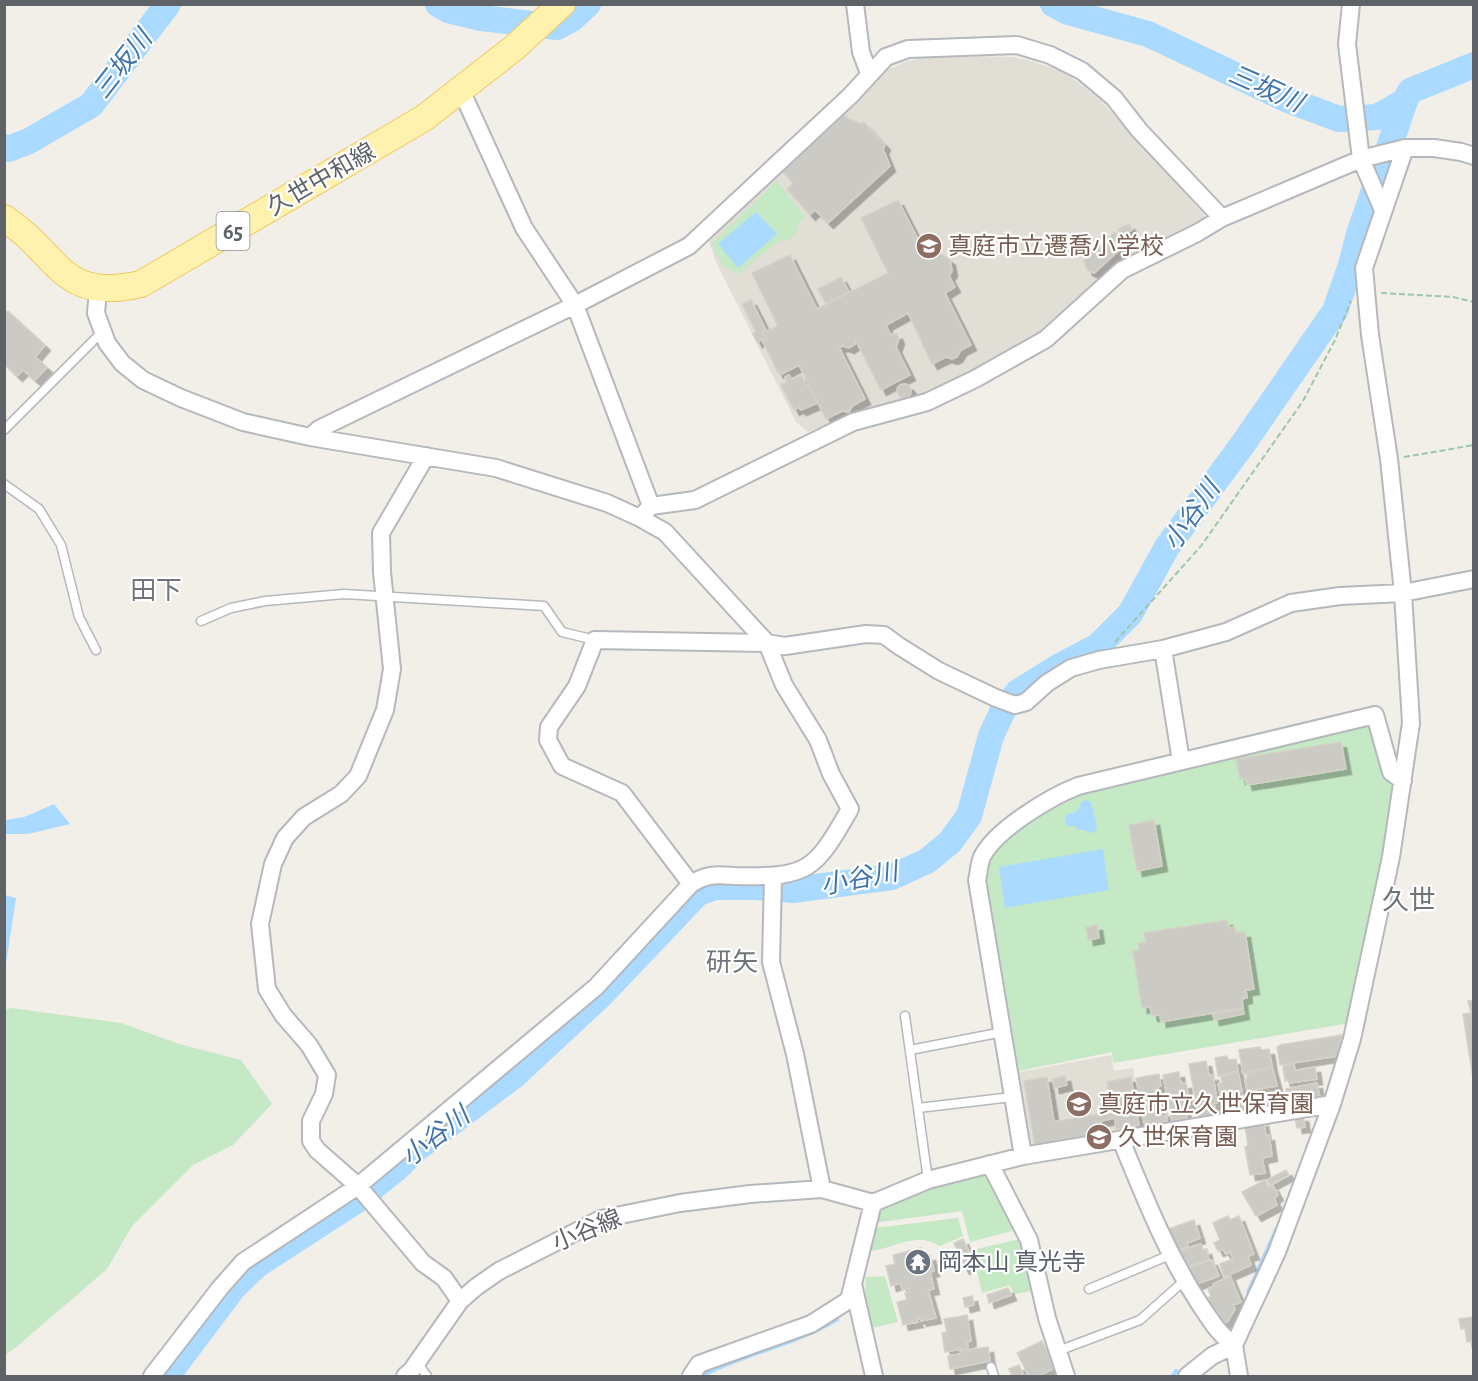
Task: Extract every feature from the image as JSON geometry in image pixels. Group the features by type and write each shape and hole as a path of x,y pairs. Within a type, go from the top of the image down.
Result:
{"main road":[{"name":"久世中和線","path":"4,218 18,227 61,271 79,283 98,289 120,289 141,284 424,118 462,90 546,19"}],"street":[{"path":"855,4 861,52 869,73"},
{"path":"1351,4 1347,44 1361,159 1383,210"},
{"path":"310,437 319,429 575,305 688,246 850,96 886,57 908,49 1017,45 1050,55 1082,71 1113,98 1222,218"},
{"path":"152,1377 220,1288 243,1262 358,1186 596,987 691,884 705,875 773,877 806,869 821,856 850,809 831,774 818,740 784,685 767,643 646,512 575,305 524,228 462,90"},
{"path":"1239,1377 1234,1346 1276,1252 1332,1104 1352,1040 1391,857 1411,723 1403,593 1389,459 1370,335 1359,295 1364,268 1405,148"},
{"path":"98,289 96,312 102,332 122,363 143,380 181,398 243,422 310,437 496,468 646,512 695,500 853,422 927,402 975,379 1046,339 1122,270 1222,218 1361,159 1405,148 1434,148 1473,156"},
{"path":"426,456 381,533 384,595 392,669 385,710 358,776 341,794 304,817 285,838 273,864 260,924 267,989 283,1015 309,1045 327,1075 324,1094 312,1120 311,1141 317,1150 358,1186 423,1263 444,1278 460,1301"},
{"path":"691,884 622,793 562,766 548,740 549,727 577,686 595,640 767,643 785,646 866,634 884,635 939,671 1015,705 1026,702 1047,683 1071,668 1099,660 1163,649 1226,632 1291,603 1403,593 1473,579"},
{"path":"1163,649 1181,761"},
{"path":"1023,1156 977,880 982,858 995,839 1056,795 1078,786 1375,715 1391,772 1403,781"},
{"path":"773,877 771,962 795,1054 822,1189"},
{"path":"691,1377 699,1364 716,1356 811,1324 849,1300 873,1203 928,1180 1023,1156 1332,1104"},
{"path":"1121,1140 1170,1255 1221,1336 1234,1346"},
{"path":"990,1164 1029,1239 1047,1317 1066,1377"},
{"name":"小谷線","path":"405,1377 460,1301 499,1271 601,1219 680,1203 750,1194 822,1189 873,1203"},
{"path":"853,1284 874,1377"},
{"path":"1186,1377 1212,1356 1234,1346"}],"lane":[{"path":"4,430 102,332"},
{"path":"4,484 39,509 61,545 80,617 96,650"},
{"path":"201,621 231,608 265,601 344,594 384,595 544,606 562,632 595,640"},
{"path":"905,1016 928,1180"},
{"path":"910,1050 1003,1032"},
{"path":"918,1108 1012,1097"},
{"path":"1089,1289 1170,1255"},
{"path":"1058,1351 1140,1320 1185,1280"},
{"path":"417,1362 427,1377"},
{"path":"992,1367 993,1377"}],"path":[{"path":"1099,660 1201,546 1303,401 1359,295 1453,297 1473,302"},
{"path":"1389,459 1473,445"}],"shaded area":[{"name":"真庭市立遷喬小学校","path":"1014,57 1065,72 1100,100 1188,196 1204,218 1119,262 1096,281 1098,285 1042,331 1037,339 948,386 922,395 862,409 808,432 796,422 716,262 709,241 723,227 723,224 882,72 920,58"},
{"name":"真庭市立久世保育園","path":"1111,1055 1114,1071 1133,1068 1143,1134 1033,1151 1027,1147 1014,1073"}],"green space":[{"path":"777,181 805,217 796,226 799,230 790,239 777,242 739,274 734,272 721,262 712,243"},
{"path":"1363,724 1371,727 1385,771 1396,795 1350,1023 1113,1063 1112,1052 1014,1072 986,905 986,880 992,855 1009,836 1065,797 1173,773 1200,763"},
{"path":"11,1008 121,1023 179,1044 241,1060 272,1104 233,1145 193,1165 132,1226 107,1269 5,1355 4,1010"},
{"path":"987,1171 1020,1229 970,1242 962,1211 873,1223 880,1205 893,1197"},
{"path":"958,1218 963,1236 940,1246 931,1242 914,1240 871,1251 875,1228"},
{"path":"1024,1238 1037,1290 1014,1294 1010,1285 982,1293 972,1250"},
{"path":"885,1276 898,1322 871,1328 865,1303 866,1277"}],"water":[{"path":"756,212 777,234 738,268 718,244"},
{"path":"1086,800 1091,802 1097,828 1090,833 1078,830 1075,826 1067,826 1065,819 1067,814 1072,814 1079,809 1081,802"},
{"path":"54,804 70,824 28,834 5,834 5,820 24,817"},
{"path":"1103,849 1109,890 1005,908 999,867"},
{"path":"4,895 16,898 5,970"},
{"path":"1275,1227 1278,1228 1248,1294 1246,1292"}],"building":[{"path":"844,115 862,124 864,122 885,145 883,149 890,166 828,223 815,210 810,215 787,189 793,183 782,171"},
{"path":"898,200 925,253 934,249 937,254 942,254 950,260 952,271 949,276 955,287 945,293 971,345 961,350 957,357 952,359 946,357 932,364 908,313 886,325 890,334 897,334 899,339 896,347 910,375 881,390 855,339 855,344 849,348 839,347 865,399 852,406 849,412 842,411 826,419 799,365 782,374 781,371 778,373 762,340 765,339 763,333 778,326 752,273 790,255 817,309 888,273 861,218"},
{"path":"1129,224 1132,230 1122,236 1118,229"},
{"path":"1115,232 1126,244 1094,273 1087,270 1084,260"},
{"path":"841,277 849,292 826,304 818,289"},
{"path":"751,300 766,330 762,332 765,338 757,342 753,334 756,332 742,304"},
{"path":"8,311 45,345 35,357 47,367 35,380 23,370 17,376 4,364 4,314"},
{"path":"789,375 792,380 801,375 817,403 801,410 799,407 794,410 781,385 787,382 785,377"},
{"path":"904,384 909,386 911,391 909,396 904,398 899,396 897,391 899,386"},
{"path":"1341,742 1346,769 1247,785 1245,778 1240,779 1236,759"},
{"path":"1154,820 1162,866 1137,871 1129,825"},
{"path":"1227,920 1229,928 1235,927 1236,933 1245,932 1254,989 1246,990 1247,998 1242,999 1243,1008 1161,1022 1160,1015 1152,1016 1150,1007 1142,1008 1133,951 1139,950 1138,943 1146,942 1144,933"},
{"path":"1097,925 1099,938 1088,940 1086,927"},
{"path":"1474,1000 1473,1078 1463,1014 1471,1013 1468,1001"},
{"path":"1243,1009 1244,1014 1214,1020 1213,1014"},
{"path":"1342,1035 1337,1056 1280,1065 1277,1047 1280,1045"},
{"path":"1260,1047 1261,1050 1269,1049 1272,1067 1243,1074 1239,1050"},
{"path":"1227,1056 1228,1060 1236,1059 1238,1071 1218,1076 1215,1058"},
{"path":"1206,1061 1209,1076 1213,1075 1217,1103 1214,1103 1216,1116 1199,1119 1189,1064"},
{"path":"1294,1064 1295,1071 1315,1067 1317,1079 1289,1083 1288,1080 1285,1081 1283,1066"},
{"path":"1272,1067 1277,1086 1247,1091 1245,1079 1247,1079 1247,1073"},
{"path":"1179,1072 1181,1084 1186,1083 1190,1105 1184,1106 1187,1118 1172,1121 1163,1075"},
{"path":"1238,1072 1242,1092 1221,1096 1218,1084 1222,1083 1221,1076"},
{"path":"1159,1074 1161,1086 1158,1087 1162,1112 1166,1111 1167,1121 1145,1125 1136,1078"},
{"path":"1065,1076 1067,1085 1054,1088 1053,1079"},
{"path":"1047,1077 1054,1122 1112,1112 1107,1082 1131,1077 1139,1125 1116,1129 1115,1118 1101,1121 1103,1134 1035,1146 1024,1081"},
{"path":"1317,1083 1320,1099 1289,1105 1286,1089"},
{"path":"1274,1092 1277,1105 1251,1110 1249,1102 1252,1101 1251,1096"},
{"path":"1243,1095 1246,1111 1226,1114 1224,1103 1227,1103 1226,1099"},
{"path":"1303,1116 1305,1127 1297,1128 1295,1117"},
{"path":"1263,1121 1266,1136 1269,1135 1272,1156 1262,1158 1265,1173 1250,1175 1245,1147 1248,1146 1245,1124"},
{"path":"1286,1170 1289,1175 1270,1185 1267,1180"},
{"path":"1265,1180 1269,1188 1273,1186 1278,1195 1274,1198 1277,1205 1256,1216 1242,1192"},
{"path":"1228,1216 1230,1220 1239,1216 1254,1254 1248,1256 1251,1265 1224,1277 1220,1264 1233,1259 1230,1252 1226,1254 1223,1249 1218,1251 1214,1243 1220,1240 1213,1223"},
{"path":"1194,1220 1200,1238 1187,1243 1188,1247 1174,1251 1166,1230"},
{"path":"963,1239 971,1255 961,1259 954,1243"},
{"path":"1201,1244 1203,1250 1206,1249 1209,1260 1183,1268 1178,1256 1182,1255 1181,1250"},
{"path":"921,1248 922,1257 930,1255 934,1271 930,1272 934,1289 928,1290 936,1318 921,1321 920,1318 916,1319 918,1322 903,1325 897,1302 907,1300 905,1293 910,1292 909,1288 902,1290 901,1283 891,1286 886,1266 895,1264 893,1255"},
{"path":"967,1258 970,1266 964,1269 960,1261"},
{"path":"1212,1260 1219,1276 1196,1284 1185,1269"},
{"path":"1230,1276 1241,1302 1233,1305 1235,1309 1228,1321 1222,1325 1208,1298 1211,1296 1208,1289"},
{"path":"1008,1288 1011,1295 989,1303 987,1295"},
{"path":"972,1296 974,1305 965,1307 963,1298"},
{"path":"967,1315 971,1341 967,1342 968,1348 945,1352 942,1333 947,1332 944,1319"},
{"path":"1473,1317 1474,1341 1467,1342 1465,1328 1461,1329 1459,1319"},
{"path":"1042,1341 1055,1368 1038,1376 1029,1376 1017,1353"},
{"path":"988,1347 990,1361 950,1369 948,1356 961,1354 960,1351"},
{"path":"1019,1365 1024,1376 1012,1376 1009,1369"}],"waterway":[{"name":"三坂川","path":"4,147 8,149 29,141 91,105 168,4"},
{"name":"三坂川","path":"438,4 448,10 481,18 557,27 572,19 588,4"},
{"name":"三坂川","path":"1053,4 1068,12 1148,34 1288,100 1339,119 1377,117 1405,101 1410,91 1474,65"},
{"name":"小谷川","path":"167,1376 234,1287 257,1265 357,1200 397,1168 416,1149 515,1075 601,995 698,893 715,887 793,890 892,877 927,861 950,842 969,816 991,736 1003,710 1018,692 1098,646 1130,614 1167,547 1243,444 1335,311 1405,101"},
{"path":"701,1376 804,1336 837,1319"},
{"path":"1173,1376 1176,1371"}],"place":[{"name":"真庭市立遷喬小学校","path":"929,246"},
{"name":"真庭市立久世保育園","path":"1079,1104"},
{"name":"久世保育園","path":"1099,1137"},
{"name":"岡本山 真光寺","path":"918,1262"}],"district":[{"name":"田下","path":"156,590"},
{"name":"久世","path":"1409,900"},
{"name":"研矢","path":"732,962"}]}
